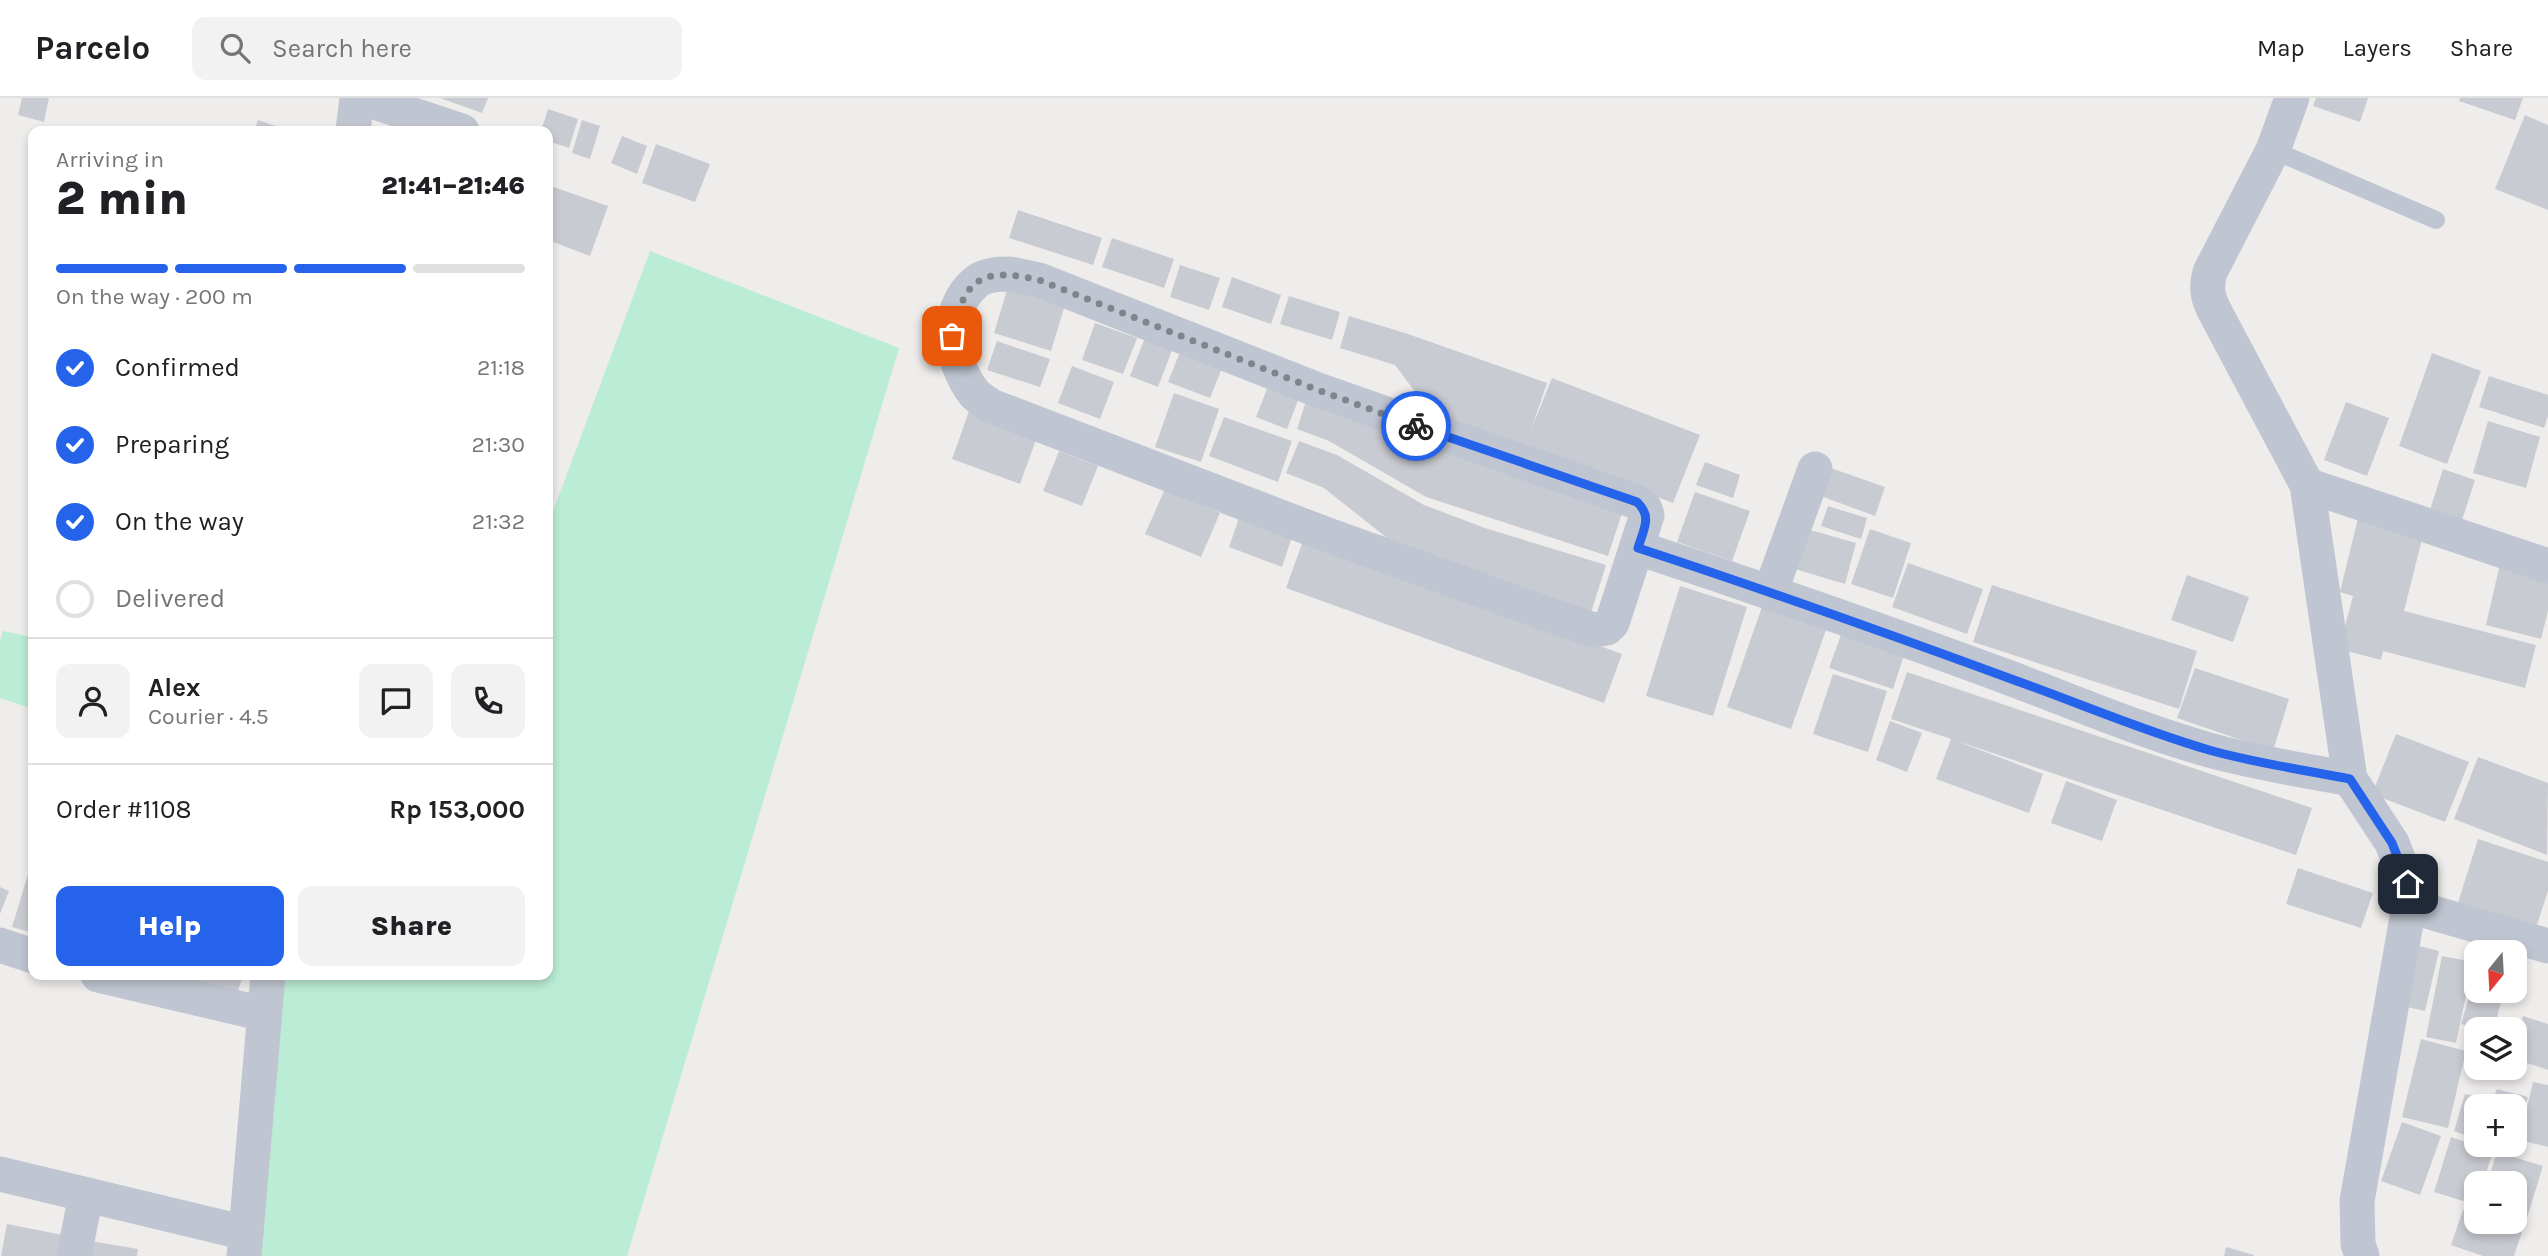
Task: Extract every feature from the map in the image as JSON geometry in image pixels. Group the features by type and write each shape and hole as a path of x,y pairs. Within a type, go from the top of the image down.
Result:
{"street":[{"path":"354,126 357,98"},
{"path":"362,98 447,126"},
{"path":"2292,98 2273,150 2210,272 2207,286 2208,298 2307,485 2350,779 2392,843 2408,884 2409,906 2357,1201 2358,1244 2362,1256"},
{"path":"1011,274 1039,280 1318,390 1637,502 1645,509 1647,516 1638,548 1612,623 1607,628 1594,630 1553,616 1325,534 991,406 975,395 961,370 952,336 958,306 975,282 991,275 1011,274"},
{"path":"1770,593 1815,469"},
{"path":"2307,485 2548,566"},
{"path":"1638,548 1896,636 2093,708 2140,729 2212,751 2350,779"},
{"path":"2409,906 2548,946"},
{"path":"0,945 28,954"},
{"path":"119,980 264,1014"},
{"path":"0,1174 86,1195 245,1245 267,980"},
{"path":"74,1256 86,1195"}],"lane":[{"path":"2273,150 2436,220"}],"green space":[{"path":"650,251 899,348 627,1256 236,1256 264,980 553,980 553,512"},
{"path":"3,631 28,636 28,707 0,698 0,640"}],"building":[{"path":"22,98 49,98 44,122 18,115"},
{"path":"440,98 488,98 482,113"},
{"path":"2316,98 2368,98 2360,122 2313,106"},
{"path":"2460,98 2523,98 2515,120 2459,101"},
{"path":"548,109 578,119 569,148 553,143 553,126 543,126"},
{"path":"2525,115 2548,125 2548,210 2495,189"},
{"path":"258,120 275,126 256,126"},
{"path":"582,120 600,126 590,159 572,153"},
{"path":"622,136 647,146 637,174 611,163"},
{"path":"656,144 710,164 695,202 642,183"},
{"path":"553,187 608,206 590,256 553,242"},
{"path":"1018,210 1102,238 1093,265 1009,238"},
{"path":"1112,238 1174,259 1164,288 1102,267"},
{"path":"1180,265 1220,278 1209,310 1170,297"},
{"path":"1232,277 1281,295 1271,324 1222,307"},
{"path":"1008,287 1065,305 1051,351 994,333"},
{"path":"1289,296 1340,312 1332,340 1280,324"},
{"path":"1349,316 1547,383 1531,430 1552,378 1700,435 1673,503 1431,413 1395,365 1340,348"},
{"path":"1095,323 1137,338 1123,374 1082,360"},
{"path":"1146,335 1174,345 1158,387 1130,376"},
{"path":"997,341 1050,359 1040,387 987,370"},
{"path":"1180,352 1222,368 1210,398 1168,382"},
{"path":"2432,353 2481,371 2447,464 2399,446"},
{"path":"1072,366 1114,382 1100,419 1058,403"},
{"path":"2489,376 2548,395 2548,416 2544,428 2479,407"},
{"path":"1270,381 1301,393 1287,429 1256,417"},
{"path":"1174,393 1219,409 1201,462 1155,447"},
{"path":"1307,398 1623,510 1608,556 1426,497 1329,441 1297,429"},
{"path":"2346,402 2389,418 2367,476 2324,460"},
{"path":"969,411 1037,437 1020,484 952,459"},
{"path":"1224,417 1292,441 1278,482 1209,456"},
{"path":"2488,421 2540,437 2526,488 2473,473"},
{"path":"1299,441 1337,455 1424,505 1485,528 1606,565 1590,616 1406,553 1324,488 1286,473"},
{"path":"1059,451 1098,466 1082,506 1043,491"},
{"path":"1705,462 1740,475 1733,498 1696,485"},
{"path":"1828,467 1885,487 1875,516 1818,495"},
{"path":"2443,469 2475,480 2460,526 2428,516"},
{"path":"1165,489 1220,513 1201,557 1145,534"},
{"path":"1695,492 1750,511 1732,561 1677,542"},
{"path":"1828,506 1867,518 1861,539 1821,526"},
{"path":"1240,515 1293,534 1282,567 1229,547"},
{"path":"2358,518 2423,535 2404,611 2536,645 2525,688 2383,651 2381,660 2339,649 2353,596 2340,592"},
{"path":"1807,529 1856,543 1845,584 1795,569"},
{"path":"1870,529 1911,543 1893,598 1851,584"},
{"path":"1304,538 1622,654 1604,703 1286,588"},
{"path":"2501,559 2548,571 2548,611 2541,639 2486,625"},
{"path":"1908,563 1983,589 1967,634 1892,607"},
{"path":"2187,575 2249,597 2233,642 2171,620"},
{"path":"1992,585 2197,651 2179,709 1973,642"},
{"path":"1680,586 1747,607 1713,716 1646,696"},
{"path":"1763,604 1827,627 1791,729 1727,707"},
{"path":"1842,632 1905,652 1893,689 1829,668"},
{"path":"2195,668 2289,699 2273,751 2177,718"},
{"path":"1907,672 2312,808 2296,855 1954,740 2043,774 2029,813 1936,779 1951,739 1891,719"},
{"path":"1833,674 1887,691 1868,752 1813,734"},
{"path":"1890,721 1922,733 1907,772 1876,760"},
{"path":"2396,734 2469,762 2445,822 2372,794"},
{"path":"2478,757 2548,783 2547,855 2454,819"},
{"path":"2066,781 2117,800 2102,841 2051,823"},
{"path":"2478,839 2548,862 2548,891 2534,934 2456,909"},
{"path":"2298,868 2373,893 2361,928 2286,904"},
{"path":"28,875 28,932 12,927"},
{"path":"0,887 9,891 0,914"},
{"path":"2407,943 2439,951 2425,1011 2393,1004"},
{"path":"2442,956 2464,960 2464,1003 2456,1043 2426,1037"},
{"path":"190,980 241,980 235,1001 188,987"},
{"path":"2467,1003 2501,1003 2497,1017 2464,1017 2464,1025 2461,1024"},
{"path":"2527,1017 2548,1024 2548,1070 2527,1063"},
{"path":"2421,1039 2464,1050 2448,1128 2402,1117"},
{"path":"2533,1082 2548,1085 2548,1147 2527,1142 2527,1107"},
{"path":"2497,1089 2516,1094 2495,1094"},
{"path":"2464,1097 2464,1135 2454,1131"},
{"path":"2402,1122 2441,1136 2420,1195 2381,1181"},
{"path":"2451,1137 2464,1141 2464,1157 2491,1157 2487,1171 2464,1171 2464,1201 2434,1192"},
{"path":"2495,1157 2513,1157 2543,1166 2527,1218 2527,1171 2491,1171"},
{"path":"2463,1210 2464,1234 2521,1234 2514,1256 2483,1256 2451,1245"},
{"path":"7,1224 68,1236 64,1256 1,1256"},
{"path":"85,1240 138,1249 137,1256 82,1256"},
{"path":"2226,1247 2254,1255 2254,1256 2224,1256"}],"way so far":[{"path":"952,336 958,306 975,282 991,275 1011,274 1039,280 1416,426"}],"route":[{"path":"1416,426 1637,502 1645,509 1647,516 1638,548 1896,636 2093,708 2140,729 2212,751 2350,779 2392,843 2408,884"}]}
